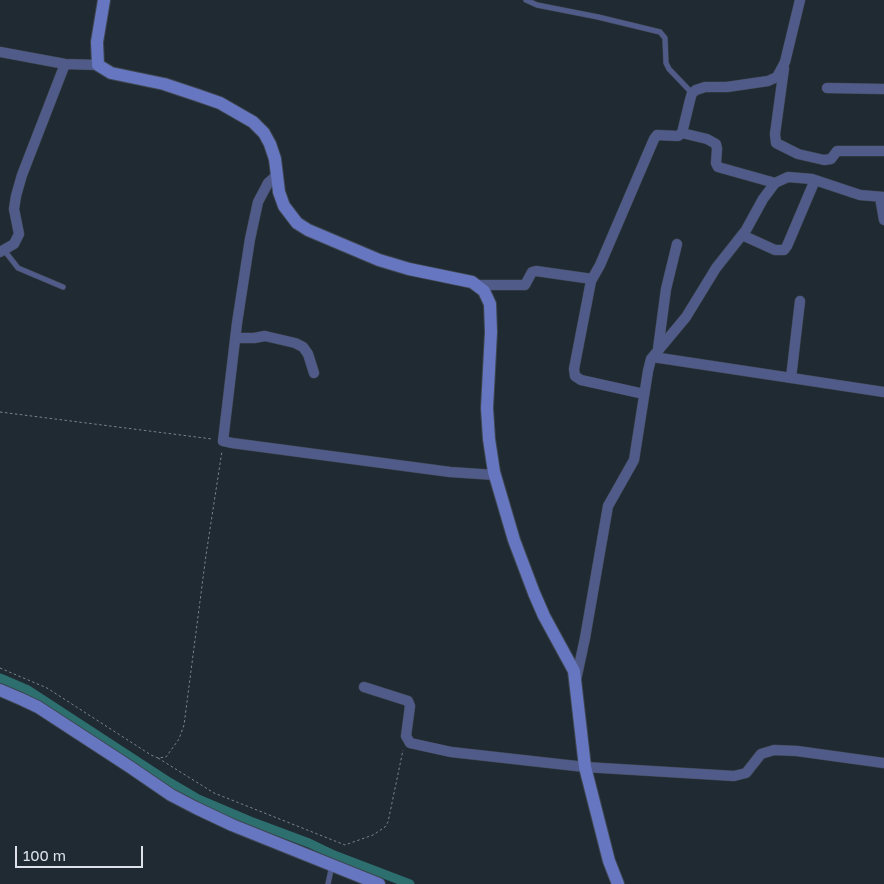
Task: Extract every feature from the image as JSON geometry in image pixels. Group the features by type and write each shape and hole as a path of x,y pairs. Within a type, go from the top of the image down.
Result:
{"street":[{"path":"98,65 97,42 104,0"},
{"path":"800,0 785,62 775,134 776,143 798,154 824,160 831,158 837,151 884,152"},
{"path":"0,52 65,64 98,65 111,73 164,84 220,103 248,118 264,133 270,144 284,206 290,216 308,230 387,263 409,270 461,279 478,286 484,291 490,304 491,332 487,408 489,440 495,475 514,540 534,593 544,616 574,671 577,711 585,768 618,884"},
{"path":"682,133 692,93 696,90 705,87 727,87 768,81 777,77 785,62"},
{"path":"2,251 14,244 19,234 14,209 16,196 65,64"},
{"path":"827,88 884,89"},
{"path":"644,394 581,380 575,376 574,369 589,287 654,139 658,135 678,136 682,133 707,139 716,144 716,163 718,167 775,183"},
{"path":"276,176 268,183 258,202 250,239 235,338 225,441 450,472 495,475"},
{"path":"576,680 608,506 634,460 650,362 656,353 686,317 716,268 742,235 775,183 788,177 815,180 860,195 882,197 884,220"},
{"path":"742,235 775,250 784,250 815,180"},
{"path":"656,353 666,289 677,244"},
{"path":"478,286 525,286 532,272 536,271 592,279"},
{"path":"791,378 800,301"},
{"path":"235,338 249,339 265,336 295,342 303,347 308,354 314,373"},
{"path":"656,353 791,378 884,392"},
{"path":"364,687 408,701 410,706 407,740 410,743 451,752 585,768 741,776 751,768 761,754 774,750 797,751 884,763"},
{"path":"0,690 38,707 172,795 196,808 232,825 379,884"}],"lane":[{"path":"526,0 532,3 660,32 664,38 666,63 669,69 692,93"},
{"path":"2,251 18,268 63,287"},
{"path":"328,884 332,865"}],"path":[{"path":"0,412 225,441 217,482 184,724 179,739 166,757 158,758"},
{"path":"0,668 47,688 214,793 344,845 373,835 385,827 388,822 402,752 407,740"}],"waterway":[{"path":"0,678 28,690 198,799 410,884"}]}
